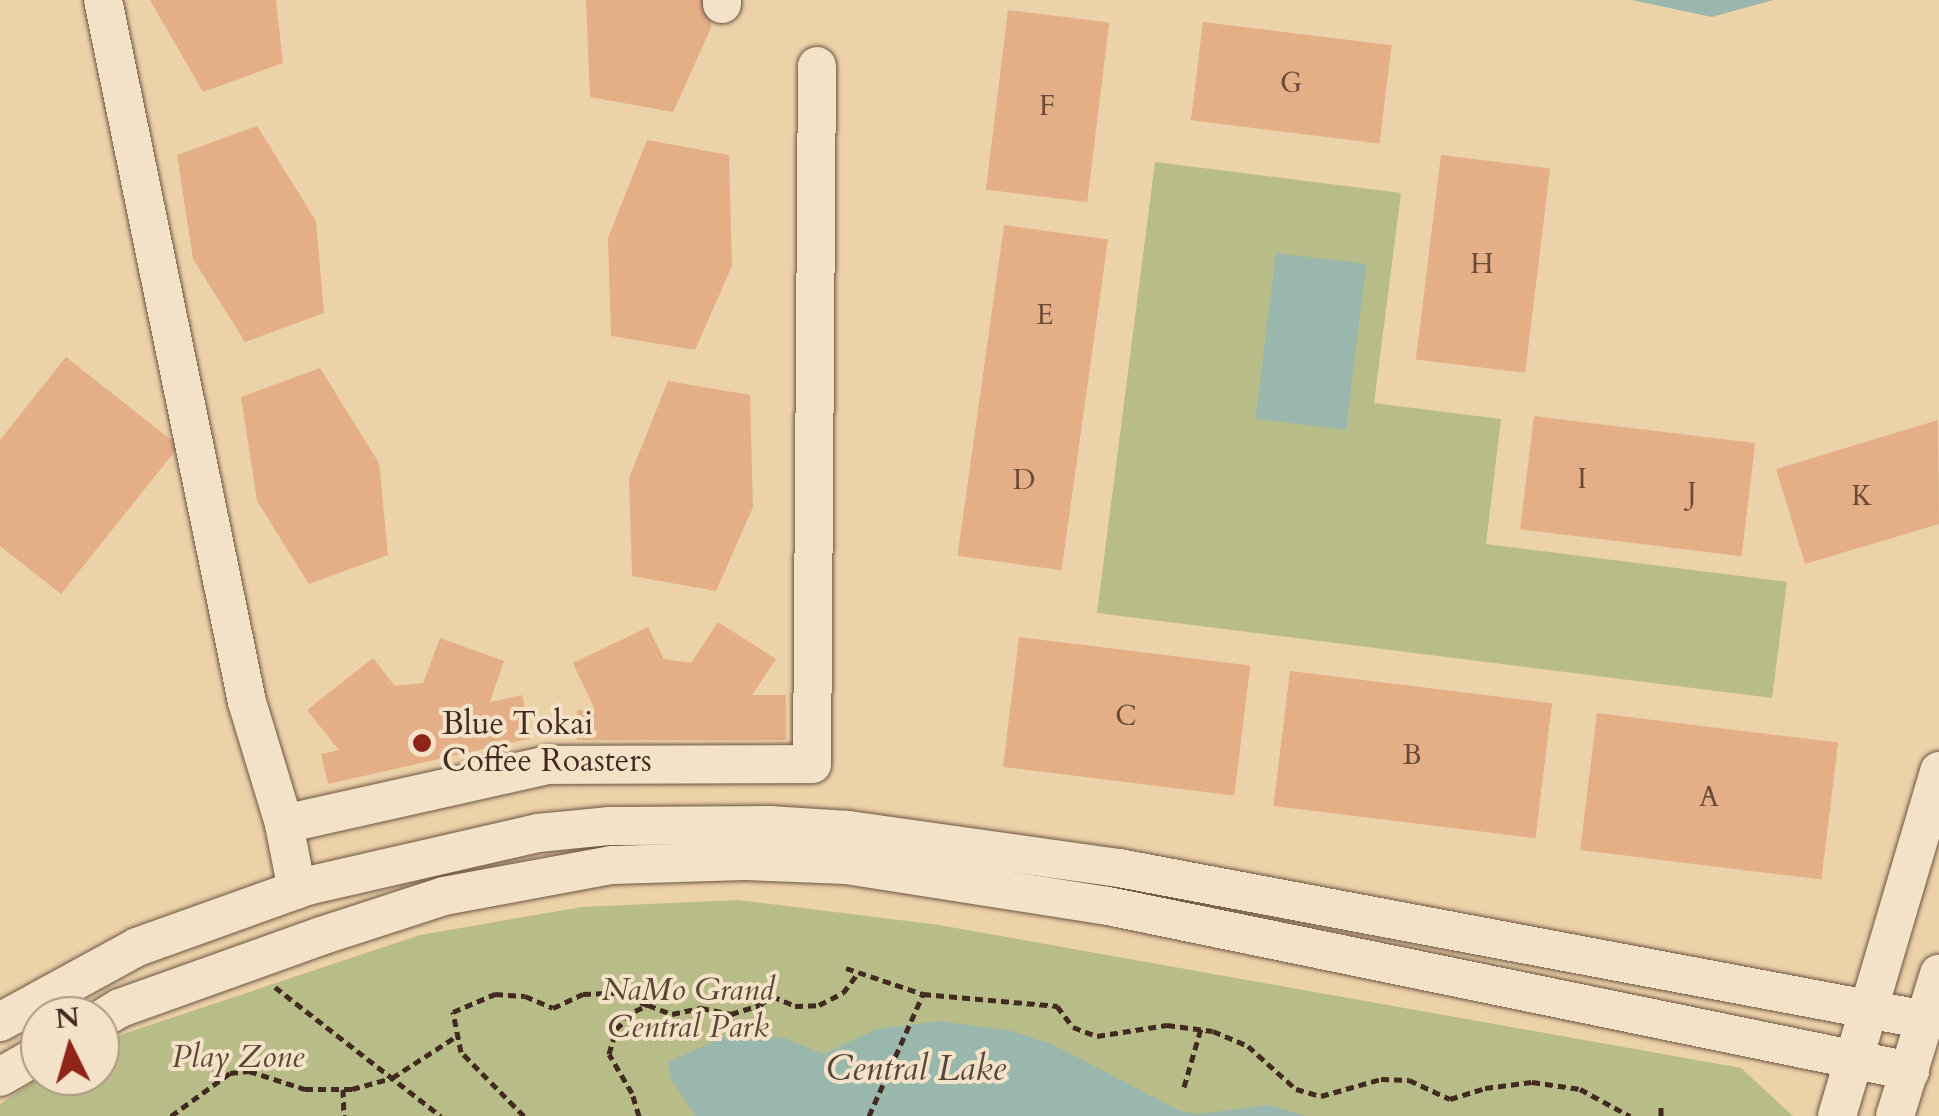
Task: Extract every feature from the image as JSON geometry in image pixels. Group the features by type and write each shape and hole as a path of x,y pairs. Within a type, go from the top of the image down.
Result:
{"street":[{"path":"103,0 247,702 284,824 297,890"},
{"path":"810,830 816,66"},
{"path":"284,824 549,765 812,764"},
{"path":"1837,1116 1939,770"},
{"path":"0,1022 136,947 297,890 538,833 608,826 769,825 810,830 847,848 1108,906 1910,1071"},
{"path":"538,833 549,874"},
{"path":"120,1008 444,896 549,874 847,848 1119,868 1926,1020"},
{"path":"1108,906 1119,868"},
{"path":"1895,1116 1939,974"}],"path":[{"path":"246,962 442,1116"},
{"path":"846,968 923,994 1058,1006 1073,1026 1097,1036 1168,1025 1200,1028 1248,1046 1308,1094 1334,1095 1367,1082 1395,1078 1422,1085 1450,1099 1485,1088 1532,1082 1580,1089 1630,1116"},
{"path":"524,1116 462,1052 453,1012 495,994 525,996 554,1008 583,994 616,994 672,1014 701,1008 731,1014 760,1005 772,996 795,1006 819,1005 843,994 859,972"},
{"path":"868,1116 923,994"},
{"path":"639,1116 632,1092 608,1054 623,1019 648,1006"},
{"path":"1184,1088 1200,1028"},
{"path":"171,1116 223,1077 237,1072 305,1089 343,1090 392,1078 458,1036"},
{"path":"343,1090 344,1116"},
{"path":"1660,1116 1661,1104"}],"green space":[{"path":"1155,162 1401,193 1374,403 1501,419 1486,544 1787,582 1772,698 1097,613"},
{"name":"NaMo Grand Central Park","path":"738,900 939,925 1741,1068 1793,1116 0,1116 0,1104 20,1091 20,1096 120,1096 123,1034 420,935 582,907"}],"water":[{"path":"1632,0 1773,0 1712,17"},
{"path":"1276,253 1366,264 1346,430 1256,419"},
{"name":"Central Lake","path":"940,1021 1012,1031 1052,1044 1180,1111 1199,1114 1270,1105 1305,1116 695,1116 671,1079 668,1062 724,1037 785,1038 823,1054 877,1029"}],"building":[{"path":"150,0 276,0 283,63 203,92"},
{"path":"586,0 710,0 711,28 673,112 590,97"},
{"path":"1008,10 1109,22 1087,202 986,190"},
{"path":"1203,22 1392,45 1380,143 1191,120"},
{"path":"257,126 316,221 324,313 245,342 193,259 177,155"},
{"path":"647,140 729,155 732,266 695,350 611,336 608,238"},
{"path":"1441,155 1550,168 1525,373 1416,359"},
{"path":"1004,225 1108,240 1061,570 958,556"},
{"path":"66,357 179,446 61,594 0,546 0,440"},
{"path":"320,368 379,463 388,555 309,584 257,501 241,397"},
{"path":"668,381 750,395 753,507 716,591 632,576 629,478"},
{"path":"1534,416 1755,443 1741,556 1520,529"},
{"path":"1938,420 1939,524 1805,564 1776,469"},
{"path":"718,622 776,659 752,695 786,695 786,740 577,740 577,710 595,710 573,663 648,627 664,659 691,663"},
{"path":"1019,637 1250,665 1234,795 1003,767"},
{"path":"440,638 504,661 490,702 522,695 532,738 328,784 321,754 339,750 307,710 373,658 395,686 423,683"},
{"path":"1290,671 1552,703 1535,838 1273,806"},
{"path":"1597,713 1838,743 1821,880 1580,850"}],"place":[{"name":"Blue Tokai Coffee Roasters","path":"422,743"}],"park label":[{"name":"Play Zone","path":"238,1057"}]}
